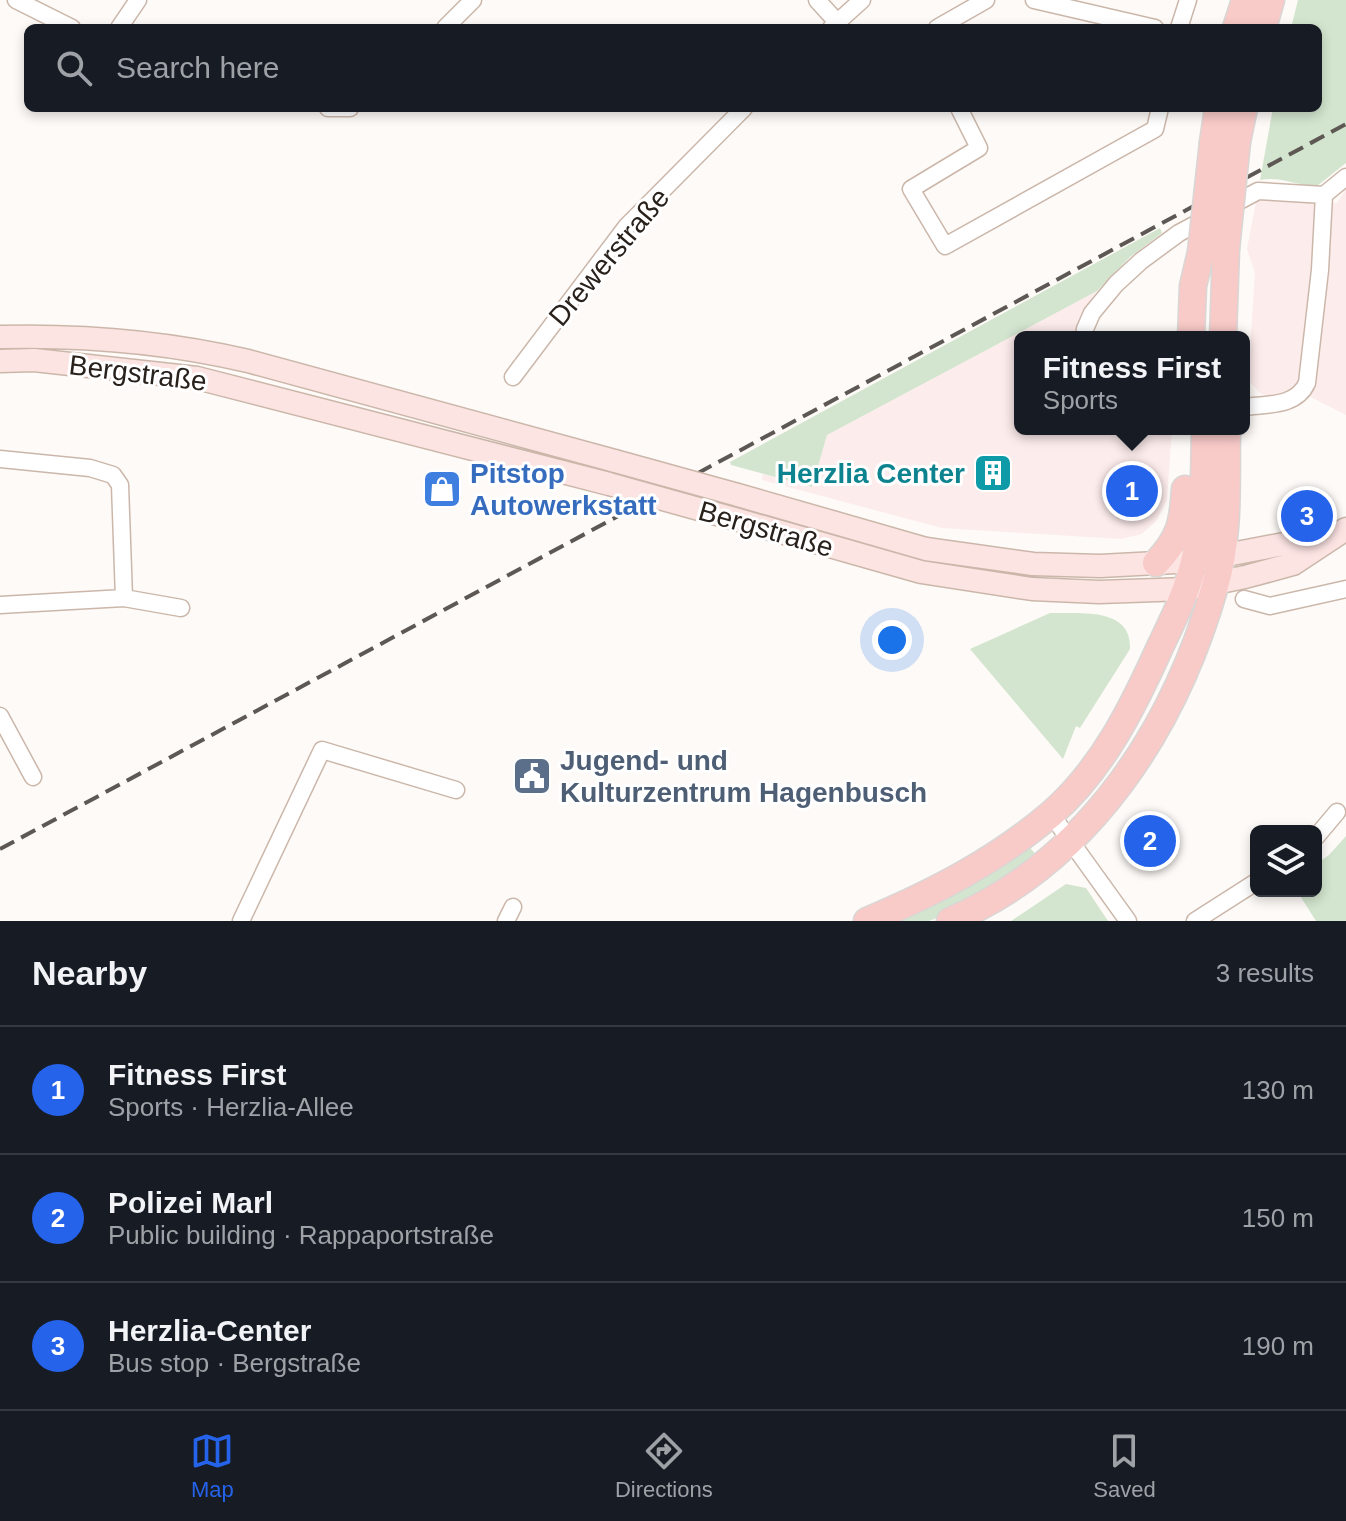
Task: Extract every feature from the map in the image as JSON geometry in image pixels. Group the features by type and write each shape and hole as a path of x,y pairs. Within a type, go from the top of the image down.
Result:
{"main road":[{"path":"1237,24 1245,0"},
{"path":"1264,24 1271,0"},
{"path":"1204,331 1225,142 1219,112"},
{"path":"1225,142 1242,112"},
{"path":"1191,331 1193,286 1214,250"},
{"path":"1214,250 1222,331"},
{"name":"Bergstraße","path":"0,337 124,341 202,350 615,461 926,549 1033,564 1100,566 1207,558 1343,531"},
{"name":"Bergstraße","path":"0,361 34,360 197,378 609,484 921,572 1032,589 1099,592 1216,585 1293,564 1343,531"},
{"path":"1156,563 1180,531 1188,435"},
{"path":"950,921 1011,890 1072,840 1100,811 1138,762 1157,731 1183,678 1216,585 1207,558 1201,521 1205,435"},
{"path":"867,921 971,872 1051,814 1080,784 1125,718 1186,589 1207,558 1226,520 1227,435"}],"street":[{"path":"16,0 64,24"},
{"path":"122,24 138,0"},
{"path":"449,24 473,0"},
{"path":"817,0 833,24"},
{"path":"835,24 862,0"},
{"path":"944,24 986,0"},
{"path":"1034,0 1138,24"},
{"path":"1180,24 1188,0"},
{"name":"Drewerstraße","path":"513,377 626,227 740,112"},
{"path":"961,112 979,148 911,189 945,246 1155,129 1159,112"},
{"path":"1085,331 1092,313 1116,284 1179,233 1258,191 1324,195 1346,177"},
{"path":"1250,406 1293,399 1302,393 1307,383 1320,270 1324,195"},
{"path":"0,459 90,468 113,475 120,485 124,598"},
{"path":"1244,599 1270,606 1346,589"},
{"path":"0,605 124,598 181,608"},
{"path":"0,716 33,777"},
{"path":"241,921 322,750 456,790"},
{"path":"1322,830 1337,812"},
{"path":"1051,814 1128,921"},
{"path":"1195,921 1250,886"}],"shaded area":[{"path":"1346,189 1346,415 1303,393 1293,399 1261,394 1250,382 1255,273 1247,249 1256,202 1264,198 1337,203"},
{"path":"1097,291 1082,313 1077,331 1022,331"},
{"path":"1014,335 1014,435 1172,435 1167,500 1156,521 1142,534 1121,539 942,528 762,480 763,474 811,487 827,435"}],"green space":[{"path":"1298,0 1346,0 1346,163 1317,186 1275,179 1260,180 1272,112 1322,112 1322,24 1292,24"},
{"path":"1160,228 1162,233 1130,257 1097,291 1022,331 1014,331 1014,335 827,435 812,487 731,465 730,462"},
{"path":"1050,613 1088,613 1113,619 1122,625 1128,635 1130,649 1080,728 1076,726 1063,759 970,649"},
{"path":"1346,836 1346,921 1316,921 1301,897 1322,897 1322,860"},
{"path":"1027,844 1037,856 950,913 929,921 890,921"},
{"path":"1066,884 1086,888 1108,921 1011,921"}],"railway":[{"path":"0,849 1346,124"}],"place":[{"name":"Herzlia Center","path":"993,473"},
{"name":"Pitstop Autowerkstatt","path":"442,489"},
{"name":"Fitness First","path":"1132,491"},
{"name":"Herzlia-Center","path":"1307,516"},
{"name":"Jugend- und Kulturzentrum Hagenbusch","path":"532,776"},
{"name":"Polizei Marl","path":"1150,841"}]}
